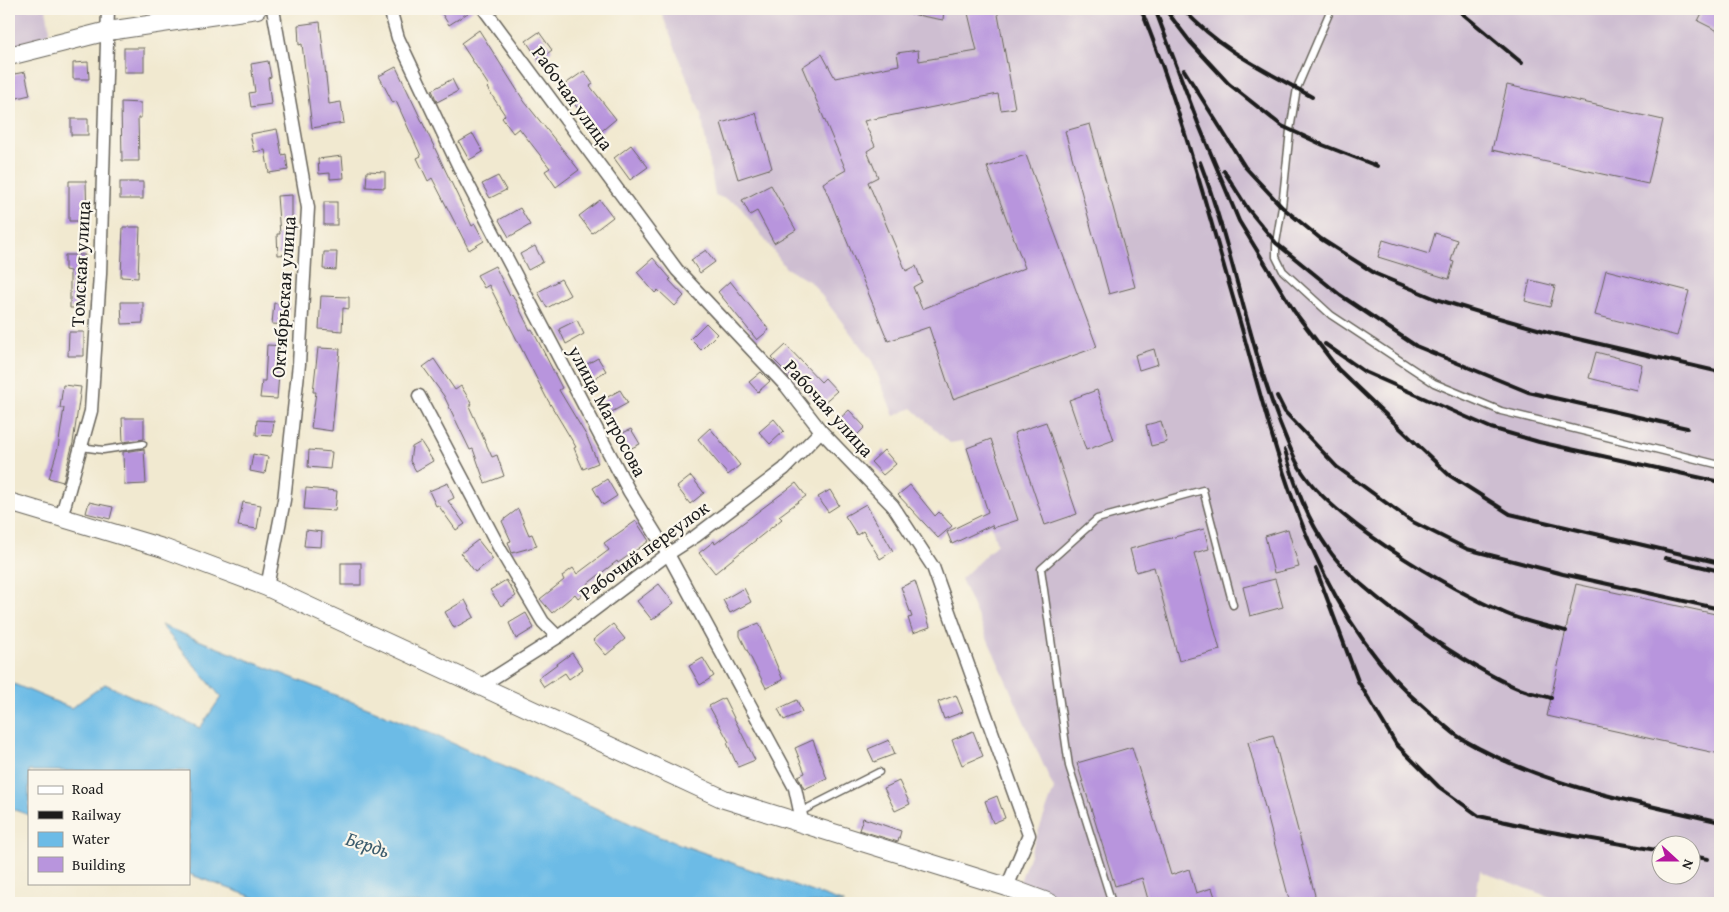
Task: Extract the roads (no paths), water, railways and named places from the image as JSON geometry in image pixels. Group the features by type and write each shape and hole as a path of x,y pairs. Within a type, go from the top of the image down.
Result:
{"street":[{"name":"Томская улица","path":"61,518 90,411 100,274 108,9"},
{"path":"9,56 108,31 257,9"},
{"name":"Октябрьская улица","path":"267,587 284,500 298,374 308,208 273,9"},
{"name":"улица Матросова","path":"390,9 398,38 460,169 625,483 668,554 795,788 801,818"},
{"name":"Рабочая улица","path":"484,9 677,270 786,386 821,431 893,506 933,567 1029,835 1007,887"},
{"path":"419,396 501,551 543,622 558,637"},
{"name":"Рабочий переулок","path":"479,687 558,637 668,554 696,536 784,469 821,431"},
{"path":"9,502 163,548 267,587 479,687 724,799 801,818 1050,903"}],"lane":[{"path":"1331,9 1297,88 1276,243 1276,257 1283,271 1331,315 1434,383 1501,412 1720,465"},
{"path":"81,447 103,450 143,444"},
{"path":"1112,903 1069,766 1041,569 1097,519 1203,490 1232,605"},
{"path":"801,818 879,772"}],"water":[{"name":"Бердь","path":"161,625 432,734 660,837 844,903 269,903 190,874 190,770 28,770 28,815 9,808 9,682 71,708 105,684 200,728 221,697"}],"railway":[{"path":"1141,9 1169,85 1193,161 1285,476 1304,529 1327,580 1355,628 1388,672 1428,711 1462,739 1524,769 1555,780 1620,799 1720,822"},
{"path":"1155,9 1198,123 1239,221 1294,311 1338,369 1449,475 1510,514 1720,563"},
{"path":"1165,9 1191,43 1229,84 1282,126 1323,145 1377,166"},
{"path":"1183,9 1213,37 1244,59 1312,97"},
{"path":"1457,9 1522,63"},
{"path":"1184,70 1245,167 1282,207 1321,239 1376,274 1436,299 1548,332 1720,372"},
{"path":"1200,162 1224,236 1267,388 1280,425 1296,461 1310,482 1332,505 1359,527 1422,570 1507,614 1529,622 1566,631"},
{"path":"1224,171 1248,209 1276,243 1340,295 1416,346 1528,392 1687,428"},
{"path":"1325,344 1365,372 1491,428 1539,442 1720,482"},
{"path":"1277,396 1285,412 1337,467 1411,521 1467,549 1563,574 1720,609"},
{"path":"1285,450 1308,514 1321,538 1343,567 1391,609 1449,650 1504,682 1525,691 1551,698"},
{"path":"1665,558 1720,571"},
{"path":"1316,569 1358,681 1396,744 1439,787 1479,816 1546,831 1652,849"},
{"path":"1702,858 1708,859"}]}
